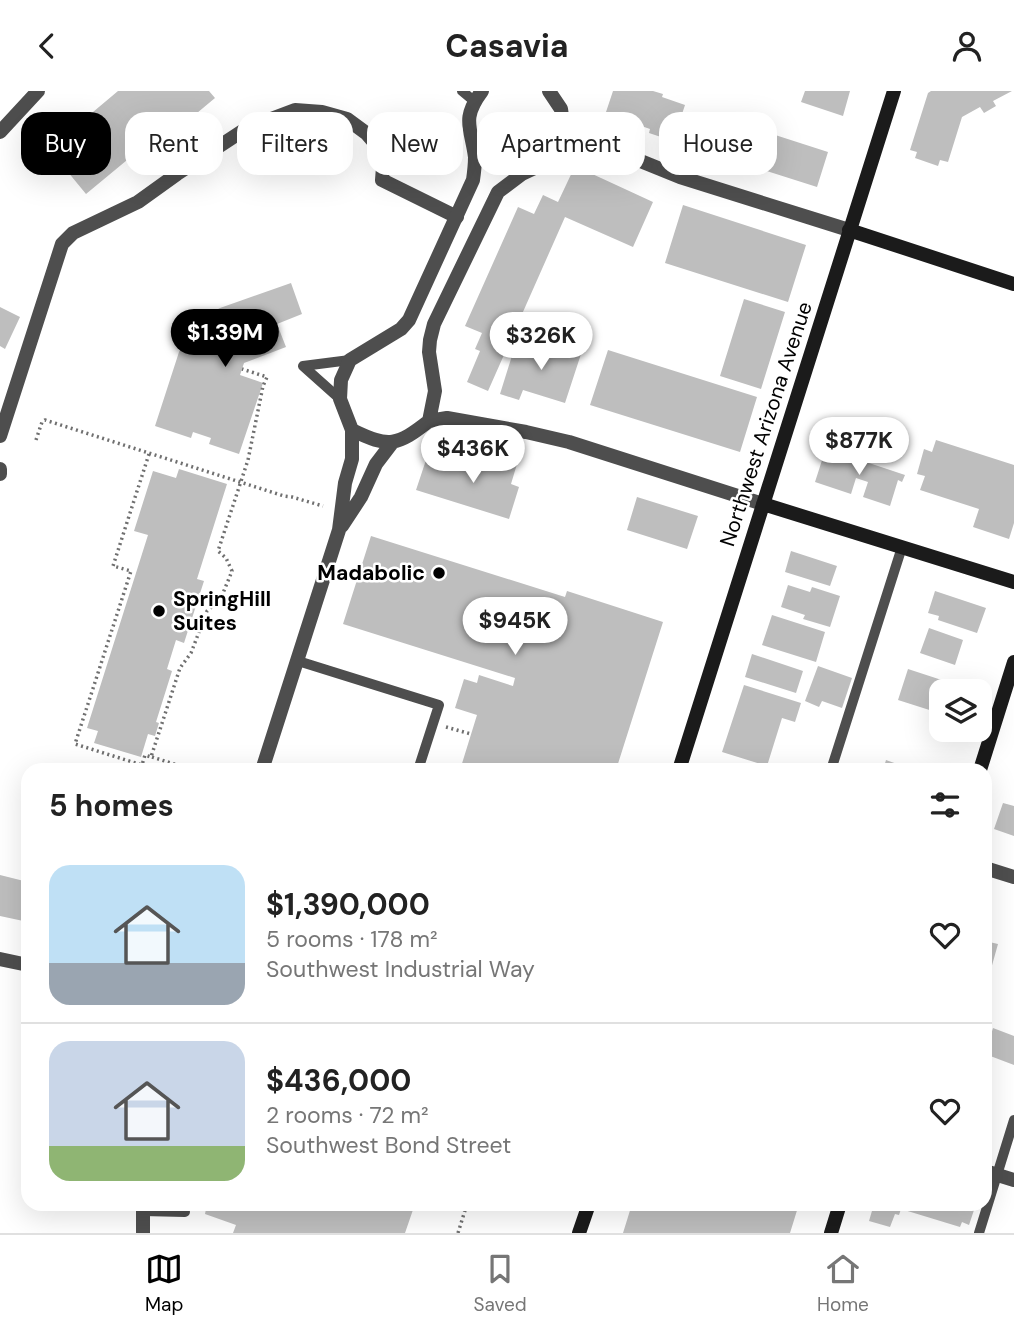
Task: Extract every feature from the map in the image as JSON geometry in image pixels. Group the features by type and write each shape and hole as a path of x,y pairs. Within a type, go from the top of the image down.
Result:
{"main road":[{"name":"Northwest Arizona Avenue","path":"681,763 894,91"},
{"path":"849,230 1014,284"},
{"path":"763,504 1014,582"},
{"path":"982,763 1014,661"},
{"path":"579,1233 587,1211"},
{"path":"831,1233 838,1211"}],"street":[{"path":"0,132 37,91"},
{"path":"549,91 561,112"},
{"path":"264,763 340,530 345,483 352,459 352,429 340,399 341,380 350,360 401,330 409,320 473,180 475,159 469,133 469,117 478,96"},
{"path":"0,436 62,244 74,233 138,202 247,128 295,110 322,112 347,119 366,133 379,148 383,167 382,180 457,217"},
{"path":"645,163 680,177 849,230"},
{"path":"429,421 435,391 429,340 498,192 521,175"},
{"path":"352,429 371,439 392,443 402,440 429,421 447,418 526,432 569,442 763,504"},
{"path":"340,530 361,497 376,464 392,443"},
{"path":"992,870 1014,877"},
{"path":"0,959 21,964"},
{"path":"992,1172 1014,1180"},
{"path":"143,1211 143,1233"}],"lane":[{"path":"462,91 478,96"},
{"path":"340,399 303,366 350,360"},
{"path":"833,763 902,547"},
{"path":"298,661 439,705 420,763"},
{"path":"992,1170 1014,1120"},
{"path":"177,1211 185,1212"},
{"path":"979,1233 983,1211"}],"path":[{"path":"151,757 180,668 191,653 207,611 226,589 232,571 226,558 218,551 251,450 267,377 242,369"},
{"path":"36,440 45,420 241,483 323,506"},
{"path":"136,763 75,744 131,571 113,565 149,454"},
{"path":"433,723 471,734"},
{"path":"143,763 145,755 171,763"},
{"path":"458,1233 465,1211"}],"building":[{"path":"118,91 209,91 215,98 198,112 125,112 125,162 111,173 111,112 93,112"},
{"path":"613,91 653,91 685,105 683,112 659,112 659,136 649,133 650,129 645,127 645,112 606,112"},
{"path":"805,91 850,91 843,116 801,102"},
{"path":"1012,91 993,101 996,106 984,113 980,107 962,117 948,162 940,160 938,166 915,158 917,152 910,150 928,93"},
{"path":"777,136 828,152 817,187 777,174"},
{"path":"70,175 109,175 86,194"},
{"path":"571,175 594,175 653,202 633,247 565,217 488,391 467,382 480,351 475,349 482,333 465,326 518,207 534,214 543,195 558,202"},
{"path":"683,205 806,245 788,302 665,263"},
{"path":"291,283 302,314 277,324 286,347 244,363 240,375 263,383 239,454 209,444 211,438 193,432 191,438 155,426 179,352 205,316"},
{"path":"744,299 785,312 761,389 720,376"},
{"path":"0,307 20,317 5,349 0,346"},
{"path":"538,340 581,354 565,403 523,390 519,400 500,394 515,346 534,352"},
{"path":"608,350 757,397 740,452 590,405"},
{"path":"936,440 1014,465 1014,523 1009,539 973,527 979,509 920,490 925,476 917,474 924,449 932,452"},
{"path":"839,453 905,475 902,482 898,480 890,506 863,497 868,482 856,478 851,494 815,482 824,454 837,458"},
{"path":"486,454 517,464 511,484 519,487 509,519 416,490 427,457 480,474"},
{"name":"SpringHill Suites","path":"179,469 227,484 197,579 204,581 184,643 176,640 167,669 172,671 156,722 159,723 155,736 148,734 141,757 94,743 98,731 87,728 148,535 134,531 153,471 176,478"},
{"path":"637,497 698,516 687,549 627,530"},
{"path":"371,536 565,597 567,591 663,622 618,763 462,763 477,715 455,708 464,679 477,683 479,675 513,686 515,678 343,624"},
{"path":"791,551 837,566 830,586 785,572"},
{"path":"788,585 810,592 812,587 840,596 830,627 803,619 805,615 781,607"},
{"path":"935,591 986,608 977,633 938,620 939,616 928,613"},
{"path":"772,615 825,632 816,662 762,645"},
{"path":"929,628 963,640 955,665 920,653"},
{"path":"752,654 803,671 796,693 745,677"},
{"path":"818,666 852,678 842,708 822,701 819,707 805,701"},
{"path":"908,669 939,679 929,679 929,710 898,700"},
{"path":"744,685 801,703 795,722 782,718 768,763 757,763 722,752"},
{"path":"1003,803 1014,806 1014,836 994,829"},
{"path":"0,875 21,880 21,920 0,916"},
{"path":"992,943 998,944 992,965"},
{"path":"993,1028 1014,1036 1014,1065 992,1057"},
{"path":"206,1211 413,1211 405,1233 233,1233 236,1225 205,1214"},
{"path":"630,1211 797,1211 790,1233 623,1233"},
{"path":"872,1211 900,1211 899,1215 895,1214 890,1227 869,1221"},
{"path":"908,1211 974,1211 969,1225 962,1222 960,1227"}],"place":[{"name":"Madabolic","path":"439,573"},
{"name":"SpringHill Suites","path":"159,611"}]}
